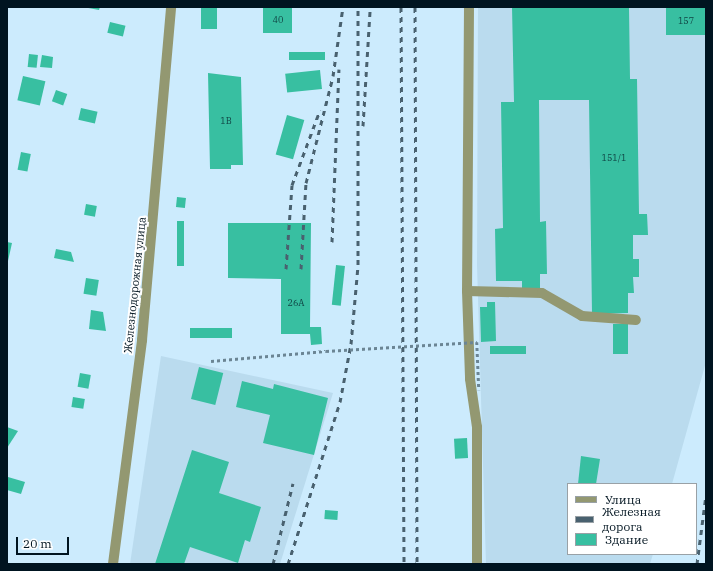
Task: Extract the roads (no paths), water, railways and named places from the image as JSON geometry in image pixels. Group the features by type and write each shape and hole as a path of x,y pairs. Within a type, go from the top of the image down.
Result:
{"street":[{"name":"Железнодорожная улица","path":"113,564 142,340 171,7"},
{"path":"469,7 467,291 470,379 477,427 477,564"},
{"path":"467,291 542,293 582,316 636,320"}],"railway":[{"path":"301,269 306,183 333,76 343,7"},
{"path":"288,564 340,402 351,344 358,265 358,7"},
{"path":"401,7 404,564"},
{"path":"415,7 417,564"},
{"path":"363,126 370,11"},
{"path":"332,242 339,69"},
{"path":"286,269 292,185 320,110"},
{"path":"273,564 293,483"},
{"path":"697,564 706,495"}]}
